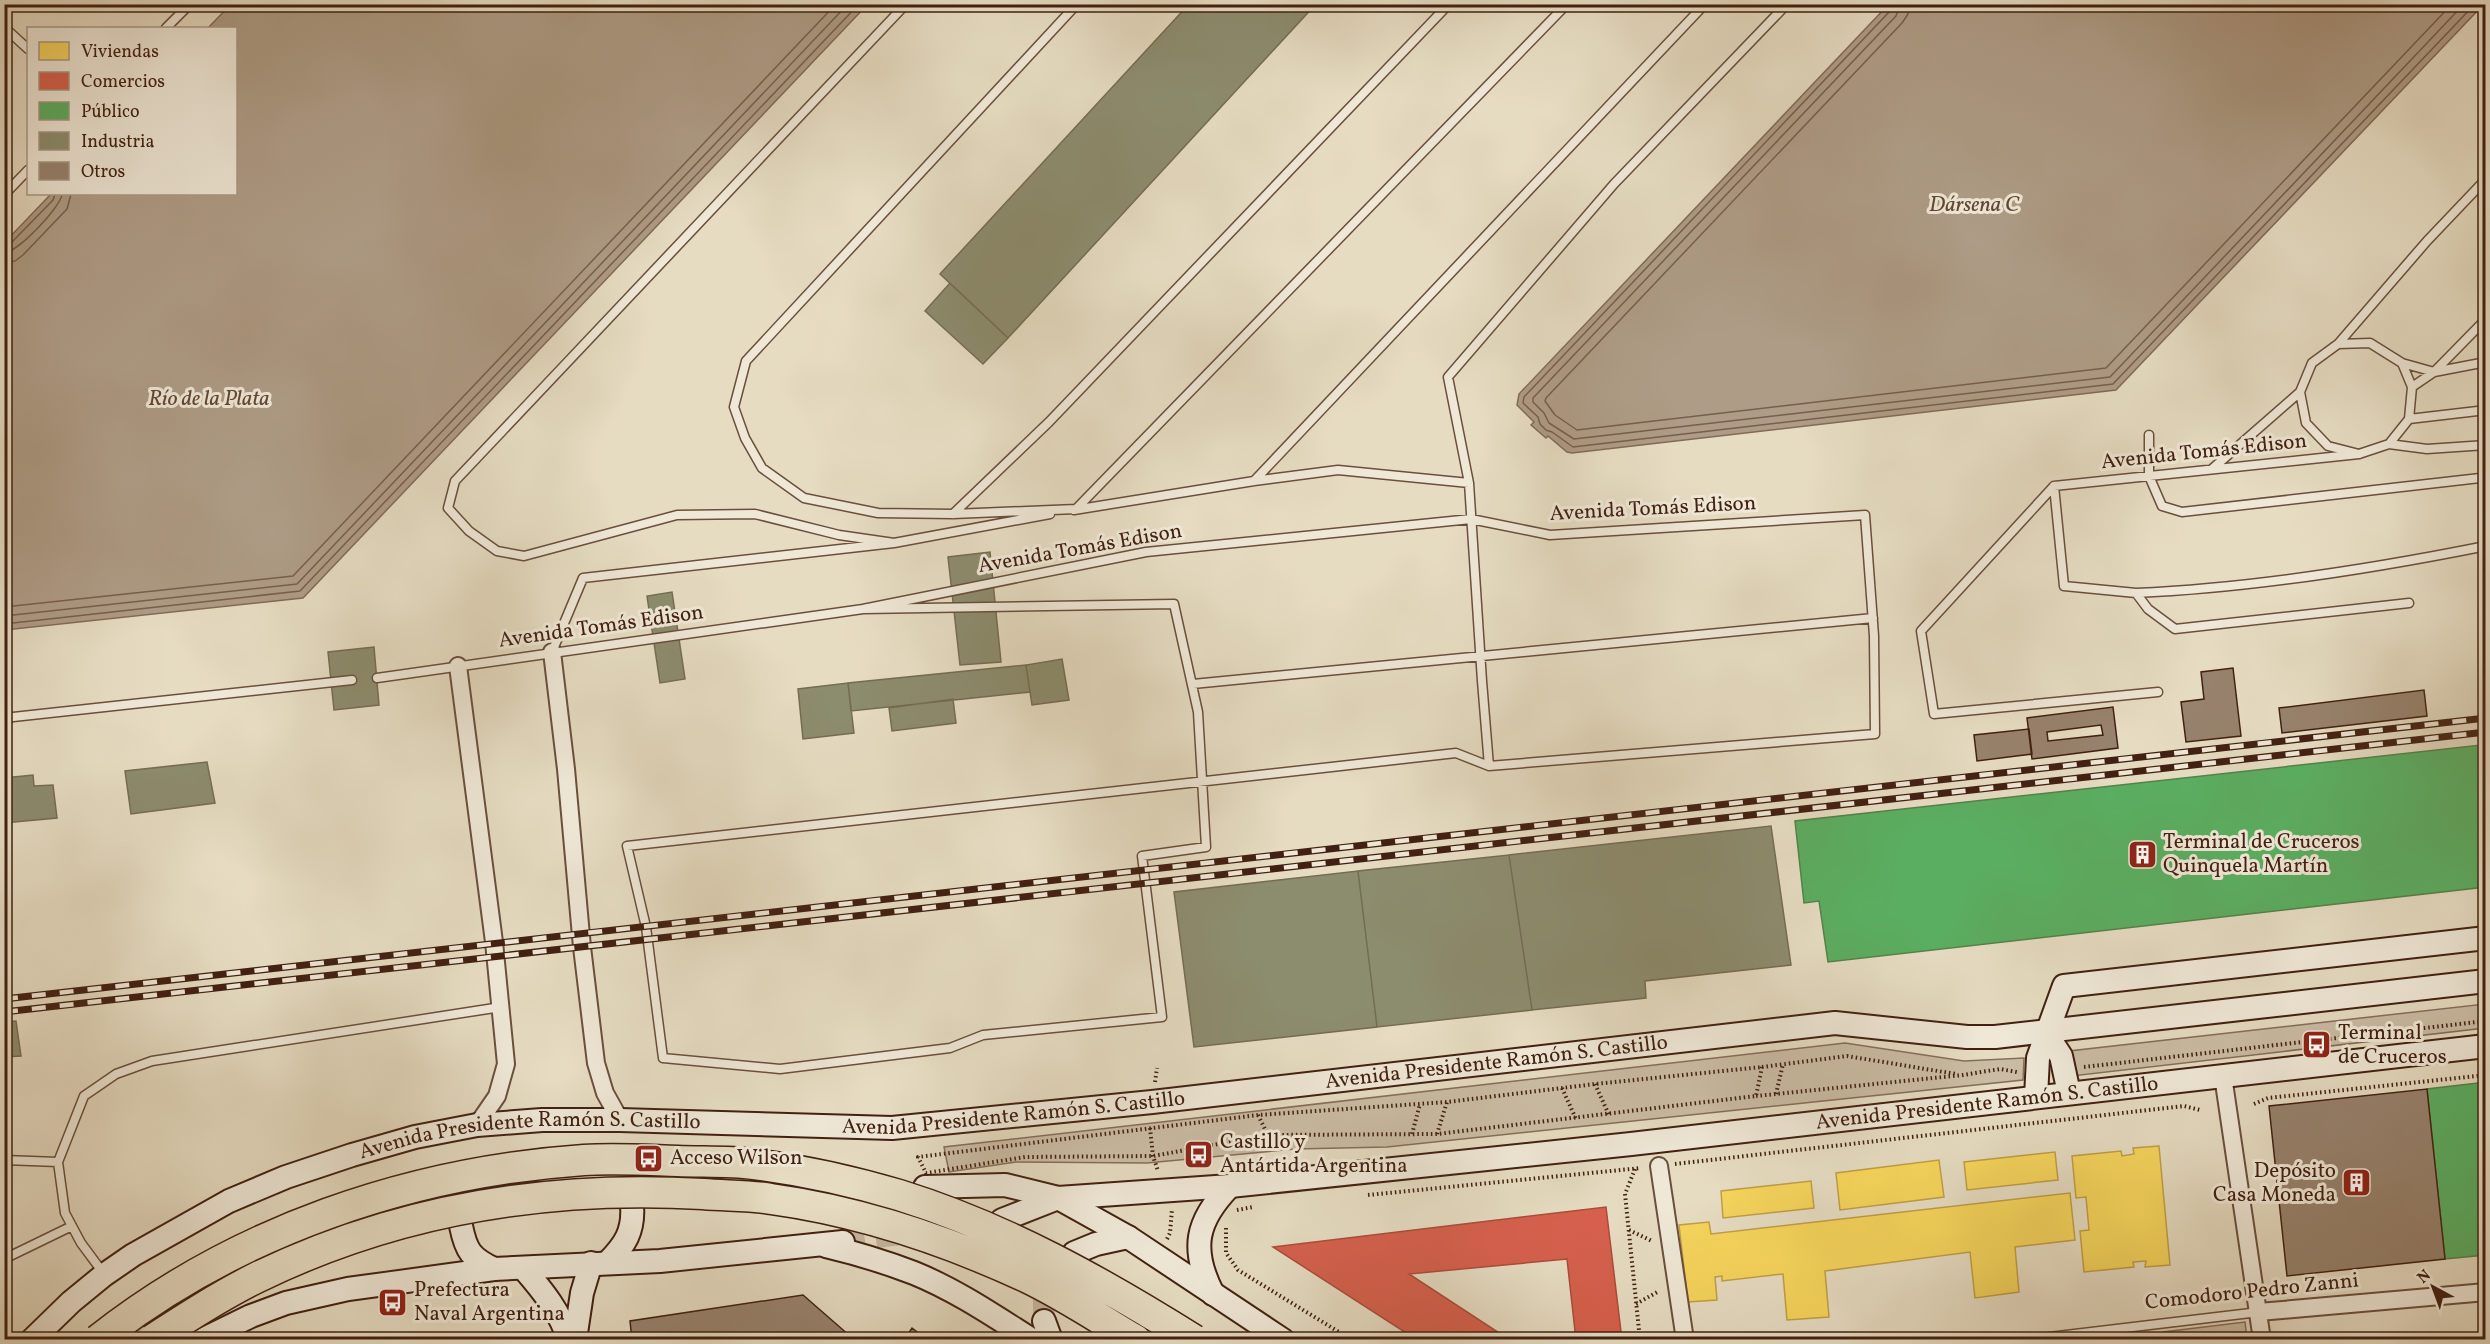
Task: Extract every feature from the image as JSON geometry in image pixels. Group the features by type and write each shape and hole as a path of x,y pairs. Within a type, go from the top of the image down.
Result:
{"highway":[{"path":"98,1340 119,1323 224,1258 313,1218 406,1188 526,1165 630,1158 754,1164 834,1178 898,1195 1034,1247 1119,1293 1194,1340"},
{"path":"152,1340 201,1308 256,1278 316,1252 379,1230 432,1214 485,1203 526,1197 614,1191 770,1198 882,1223 948,1245 1024,1276 1064,1296 1134,1340"}],"main road":[{"path":"2036,1097 2038,1058 2064,986 2486,938"},
{"name":"Avenida Presidente Ramón S. Castillo","path":"32,1340 71,1302 104,1275 133,1255 229,1201 286,1177 352,1155 415,1137 477,1125 542,1120 620,1120 892,1128 1152,1102 1835,1023 1968,1037 2046,1033 2486,981"},
{"path":"2046,1033 2061,1056 2070,1093"},
{"name":"Avenida Presidente Ramón S. Castillo","path":"1002,1220 1058,1198 1230,1186 1631,1144 2486,1046"},
{"name":"Avenida Presidente Ramón S. Castillo","path":"925,1187 1005,1185 1058,1198"},
{"path":"1214,1295 1202,1273 1199,1249 1204,1220 1213,1203 1230,1186"},
{"path":"1058,1198 1128,1237 1284,1340"},
{"path":"575,1340 582,1293 599,1262 621,1249 630,1235 633,1219 632,1206"},
{"path":"461,1226 465,1245 477,1260 494,1269"},
{"path":"1074,1253 1096,1244 1128,1237"},
{"path":"202,1340 251,1316 316,1296 494,1269 524,1269 599,1262 660,1261 843,1242"},
{"path":"815,1244 862,1254 916,1274 1042,1334"},
{"path":"524,1269 548,1297 563,1321 569,1340"}],"street":[{"path":"552,652 566,769 581,941 596,1063 605,1093 620,1120"},
{"path":"458,666 501,1007 506,1064 497,1096 477,1125"},
{"path":"2223,1076 2262,1340"},
{"path":"1659,1166 1684,1340"},
{"name":"Comodoro Pedro Zanni","path":"2259,1312 2486,1292"}],"lane":[{"path":"167,27 189,4"},
{"path":"894,543 839,535 755,514 677,515 524,556 497,550 469,531 448,507 455,481 906,4"},
{"path":"1077,4 746,361 734,407 745,438 762,468 804,498 878,513 953,514 1076,509 1567,4"},
{"path":"953,514 1049,422 1449,4"},
{"path":"1254,481 1705,4"},
{"path":"1490,766 1469,483 1448,377 1614,183 1787,4"},
{"path":"4,27 27,48"},
{"path":"4,195 27,171"},
{"path":"2211,469 2300,392 2312,363 2338,344 2427,241 2486,179"},
{"path":"2412,387 2434,372 2486,319"},
{"path":"2338,344 2370,343 2402,363 2434,372 2486,362"},
{"path":"2389,444 2409,418 2412,387 2402,363"},
{"path":"2300,392 2306,423 2328,446 2359,454 2389,444 2427,449 2486,445"},
{"path":"2409,418 2486,410"},
{"path":"2149,435 2149,476 2162,506 2182,512 2480,478 2486,482"},
{"name":"Avenida Tomás Edison","path":"2054,486 2359,454"},
{"path":"552,652 583,578 894,543 1076,509 1338,470 1469,483"},
{"path":"2054,486 2064,586 2136,593 2195,591 2409,562 2486,546"},
{"path":"2054,486 1921,631 1934,714 2158,692"},
{"name":"Avenida Tomás Edison","path":"377,678 863,609 1146,552 1471,519 1550,535 1864,515 1873,618"},
{"path":"2136,593 2148,609 2175,629 2409,603"},
{"path":"863,609 1174,604 1198,712 1201,783 1206,848 1142,856 1162,1017 983,1035 950,1048 780,1069 663,1058 646,927 627,846 1201,783 1456,753 1490,766 1875,734 1873,618 1193,684"},
{"path":"4,718 352,680"},
{"path":"104,1275 81,1243 65,1213 58,1162 84,1096 116,1074 152,1061 501,1007"},
{"path":"4,1160 58,1162"},
{"path":"4,1259 72,1226"},
{"name":"Comodoro Pedro Zanni","path":"2024,1340 2259,1312"}],"path":[{"path":"2064,1069 2486,1021"},
{"path":"1963,1075 1847,1056 1762,1068 1595,1084 1447,1102 1258,1115 918,1158 926,1173 1025,1157 1153,1156 1268,1135 1437,1134 1756,1096 1963,1075 2000,1069 2022,1073 2037,1072"},
{"path":"1776,1094 1783,1064"},
{"path":"1756,1096 1762,1068"},
{"path":"2254,1104 2268,1098 2486,1075"},
{"path":"1595,1084 1609,1115"},
{"path":"1562,1088 1576,1119"},
{"path":"1437,1134 1447,1102"},
{"path":"1412,1134 1420,1104"},
{"path":"1364,1196 1635,1169 2184,1106 2200,1110"},
{"path":"1258,1115 1268,1135"},
{"path":"1631,1144 1635,1169 1625,1194 1640,1340"},
{"path":"1231,1217 1235,1210 1258,1206"},
{"path":"1226,1223 1226,1253 1238,1270 1352,1340"},
{"path":"1636,1304 1676,1282"}],"shaded area":[{"path":"2485,1004 2485,1028 2072,1076 2069,1051"},
{"path":"1845,1043 1964,1061 2024,1058 2023,1080 1387,1147 1295,1149 1147,1163 1016,1162 949,1172 944,1147"},
{"path":"2245,1322 2247,1339 2164,1339 2163,1332"}],"water":[{"name":"Río de la Plata","path":"231,4 867,5 303,598 5,630 5,242 50,195 237,195 237,27 209,27"},
{"name":"Dársena C","path":"1888,5 2483,5 2116,390 1572,453 1567,452 1548,436 1546,438 1531,425 1534,422 1517,405 1519,394"}],"building: Viviendas":[{"path":"2159,1146 2170,1265 2145,1267 2146,1261 2133,1262 2134,1267 2084,1272 2080,1231 2089,1230 2086,1197 2076,1198 2072,1156 2121,1151 2122,1156 2134,1154 2133,1148"},
{"path":"2055,1152 2058,1180 1967,1190 1964,1162"},
{"path":"1939,1160 1944,1197 1840,1210 1836,1173"},
{"path":"1811,1181 1814,1208 1723,1218 1721,1191"},
{"path":"2070,1193 2075,1240 2015,1247 2019,1292 1975,1298 1970,1252 1825,1271 1829,1317 1787,1320 1783,1274 1722,1281 1722,1276 1715,1277 1717,1300 1688,1302 1679,1225 1709,1222 1711,1234"}],"building: Comercios":[{"path":"1606,1207 1622,1340 1576,1340 1567,1259 1409,1274 1510,1340 1417,1340 1273,1247"}],"building: Público":[{"name":"Terminal de Cruceros Quinquela Martín","path":"2481,745 2486,789 2486,887 1828,962 1819,901 1804,903 1795,821"},
{"path":"2486,1082 2486,1255 2445,1259 2427,1089"}],"building: Industria":[{"path":"1189,4 1316,4 1008,338 940,274"},
{"path":"950,283 1008,338 983,364 925,311"},
{"path":"990,552 1001,662 960,665 948,557"},
{"path":"672,592 685,679 660,683 647,596"},
{"path":"374,647 379,705 334,710 328,652"},
{"path":"1062,659 1069,700 1032,705 1026,665"},
{"path":"1026,665 1030,692 851,711 848,683"},
{"path":"848,683 854,733 803,739 798,689"},
{"path":"953,699 956,723 892,731 889,708"},
{"path":"207,762 215,803 131,814 125,771"},
{"path":"33,775 34,786 53,785 57,818 4,823 4,778"},
{"path":"1771,826 1791,965 1645,981 1646,998 1532,1010 1509,855"},
{"path":"1509,855 1532,1010 1377,1027 1358,871"},
{"path":"1358,871 1377,1027 1194,1047 1174,892"},
{"path":"16,1021 21,1056 4,1057 4,1022"}],"building: Otros":[{"path":"2486,587 2486,643 2479,588"},
{"path":"2233,668 2241,736 2186,742 2181,702 2204,699 2201,672"},
{"path":"2424,690 2427,716 2282,733 2279,708"},
{"path":"2113,707 2118,748 2032,759 2027,718","holes":["2101,725 2103,735 2048,741 2047,732"]},
{"path":"2029,729 2032,754 1977,761 1974,735"},
{"path":"2481,745 2486,745 2486,789"},
{"name":"Depósito Casa Moneda","path":"2427,1089 2445,1259 2287,1276 2269,1106"},
{"path":"803,1295 850,1336 850,1340 632,1340 630,1321"},
{"path":"912,1328 928,1340 904,1340"}],"tunnel":[{"path":"695,1175 715,1175 844,1196 873,1196"},
{"path":"289,1248 313,1237 389,1211 492,1185"},
{"path":"843,1242 907,1233"},
{"path":"1044,1321 1044,1298 1054,1274"},
{"path":"130,1340 165,1316"}],"railway":[{"path":"4,999 2486,718"},
{"path":"4,1012 2486,732"}],"place":[{"name":"Terminal de Cruceros Quinquela Martín","path":"2142,854"},
{"name":"Terminal de Cruceros","path":"2317,1045"},
{"name":"Castillo y Antártida Argentina","path":"1199,1154"},
{"name":"Acceso Wilson","path":"649,1158"},
{"name":"Depósito Casa Moneda","path":"2357,1183"},
{"name":"Prefectura Naval Argentina","path":"393,1302"}]}
